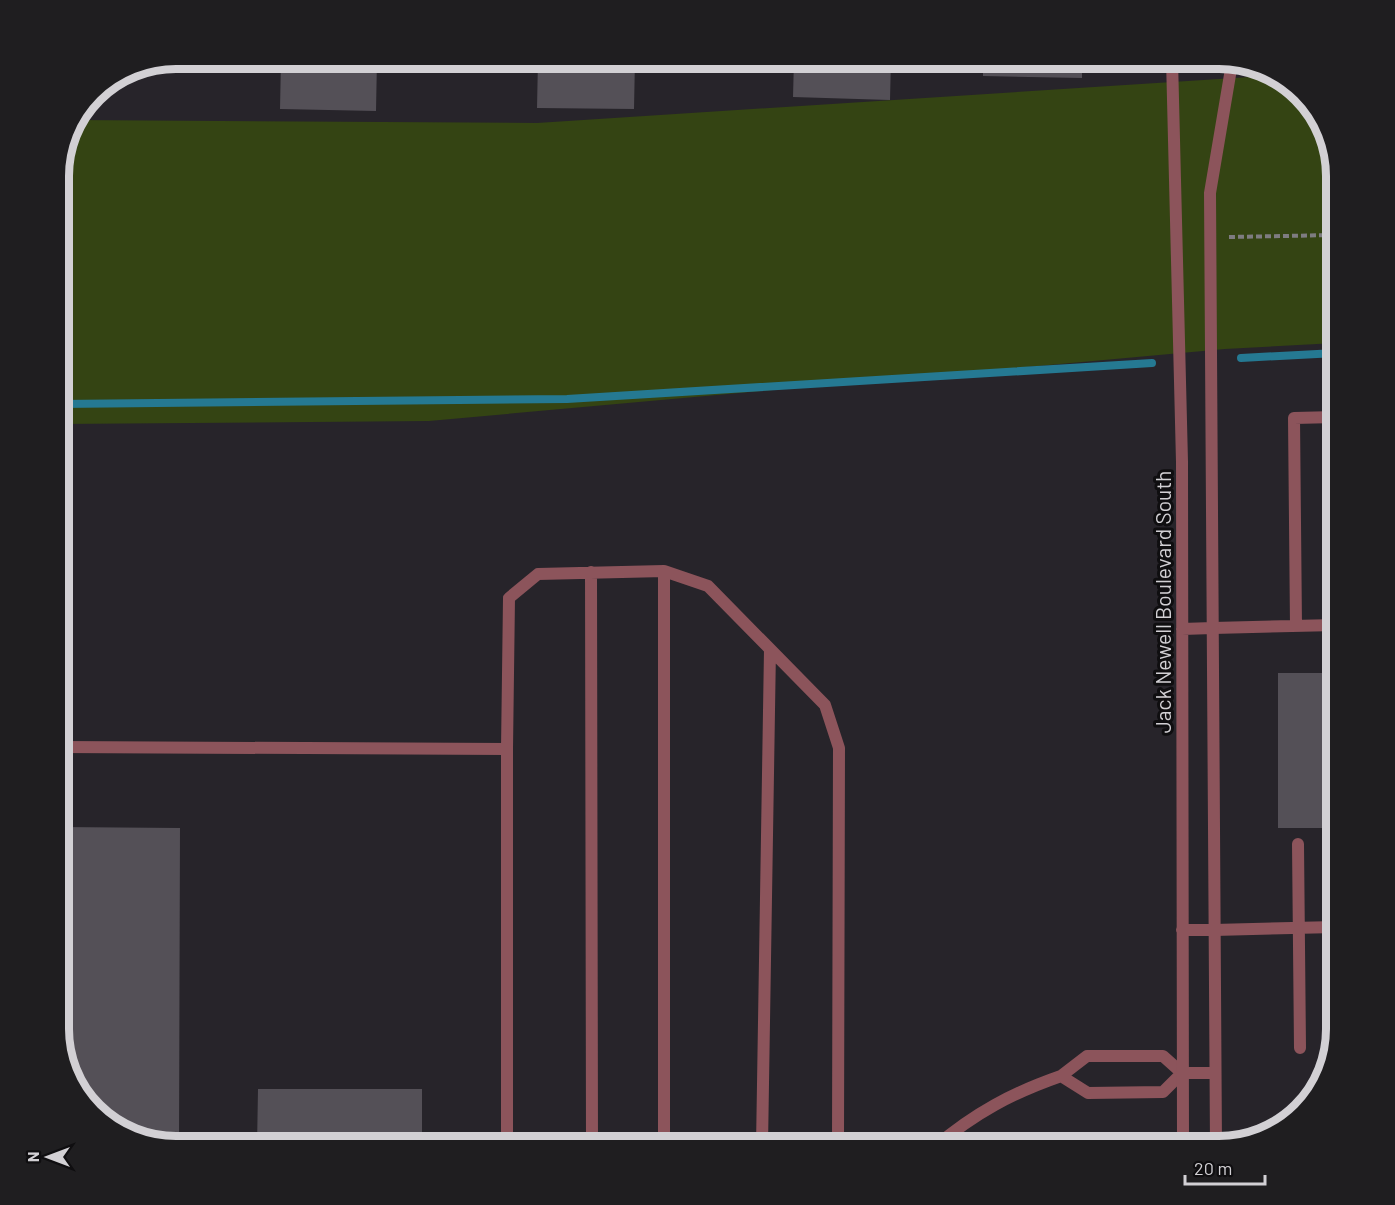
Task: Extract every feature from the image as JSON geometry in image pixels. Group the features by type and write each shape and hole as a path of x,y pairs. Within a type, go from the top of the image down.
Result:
{"street":[{"name":"Jack Newell Boulevard South","path":"1172,69 1182,462 1183,1136"},
{"path":"1216,1136 1210,193 1231,70"},
{"path":"1296,626 1294,418 1326,417"},
{"path":"664,571 664,1136"},
{"path":"507,1136 509,598 538,574 664,571 708,586 825,705 839,748 838,1136"},
{"path":"591,572 592,1136"},
{"path":"1182,629 1326,625"},
{"path":"762,1136 770,650"},
{"path":"69,747 507,749"},
{"path":"1298,844 1300,1048"},
{"path":"1182,930 1326,927"},
{"path":"948,1136 964,1122 1015,1092 1061,1076 1087,1056 1163,1056 1182,1073 1215,1073"},
{"path":"1061,1076 1088,1093 1163,1092 1182,1073"}],"path":[{"path":"1210,238 1326,235"}],"green space":[{"path":"1258,76 1273,83 1300,105 1312,122 1324,155 1326,344 1225,349 429,421 69,424 69,169 77,135 84,120 537,123"}],"building":[{"path":"281,69 377,69 376,111 280,109"},
{"path":"538,69 635,69 634,109 537,108"},
{"path":"794,69 891,69 890,100 793,97"},
{"path":"983,69 1082,69 1082,78 983,76"},
{"path":"1278,673 1326,673 1326,828 1278,828"},
{"path":"69,827 180,828 179,1136 169,1136 135,1128 116,1118 105,1110 91,1094 77,1070 69,1036"},
{"path":"258,1089 422,1089 422,1136 257,1136"}],"waterway":[{"path":"1241,358 1326,354"},
{"path":"69,404 567,399 1152,363"}]}
